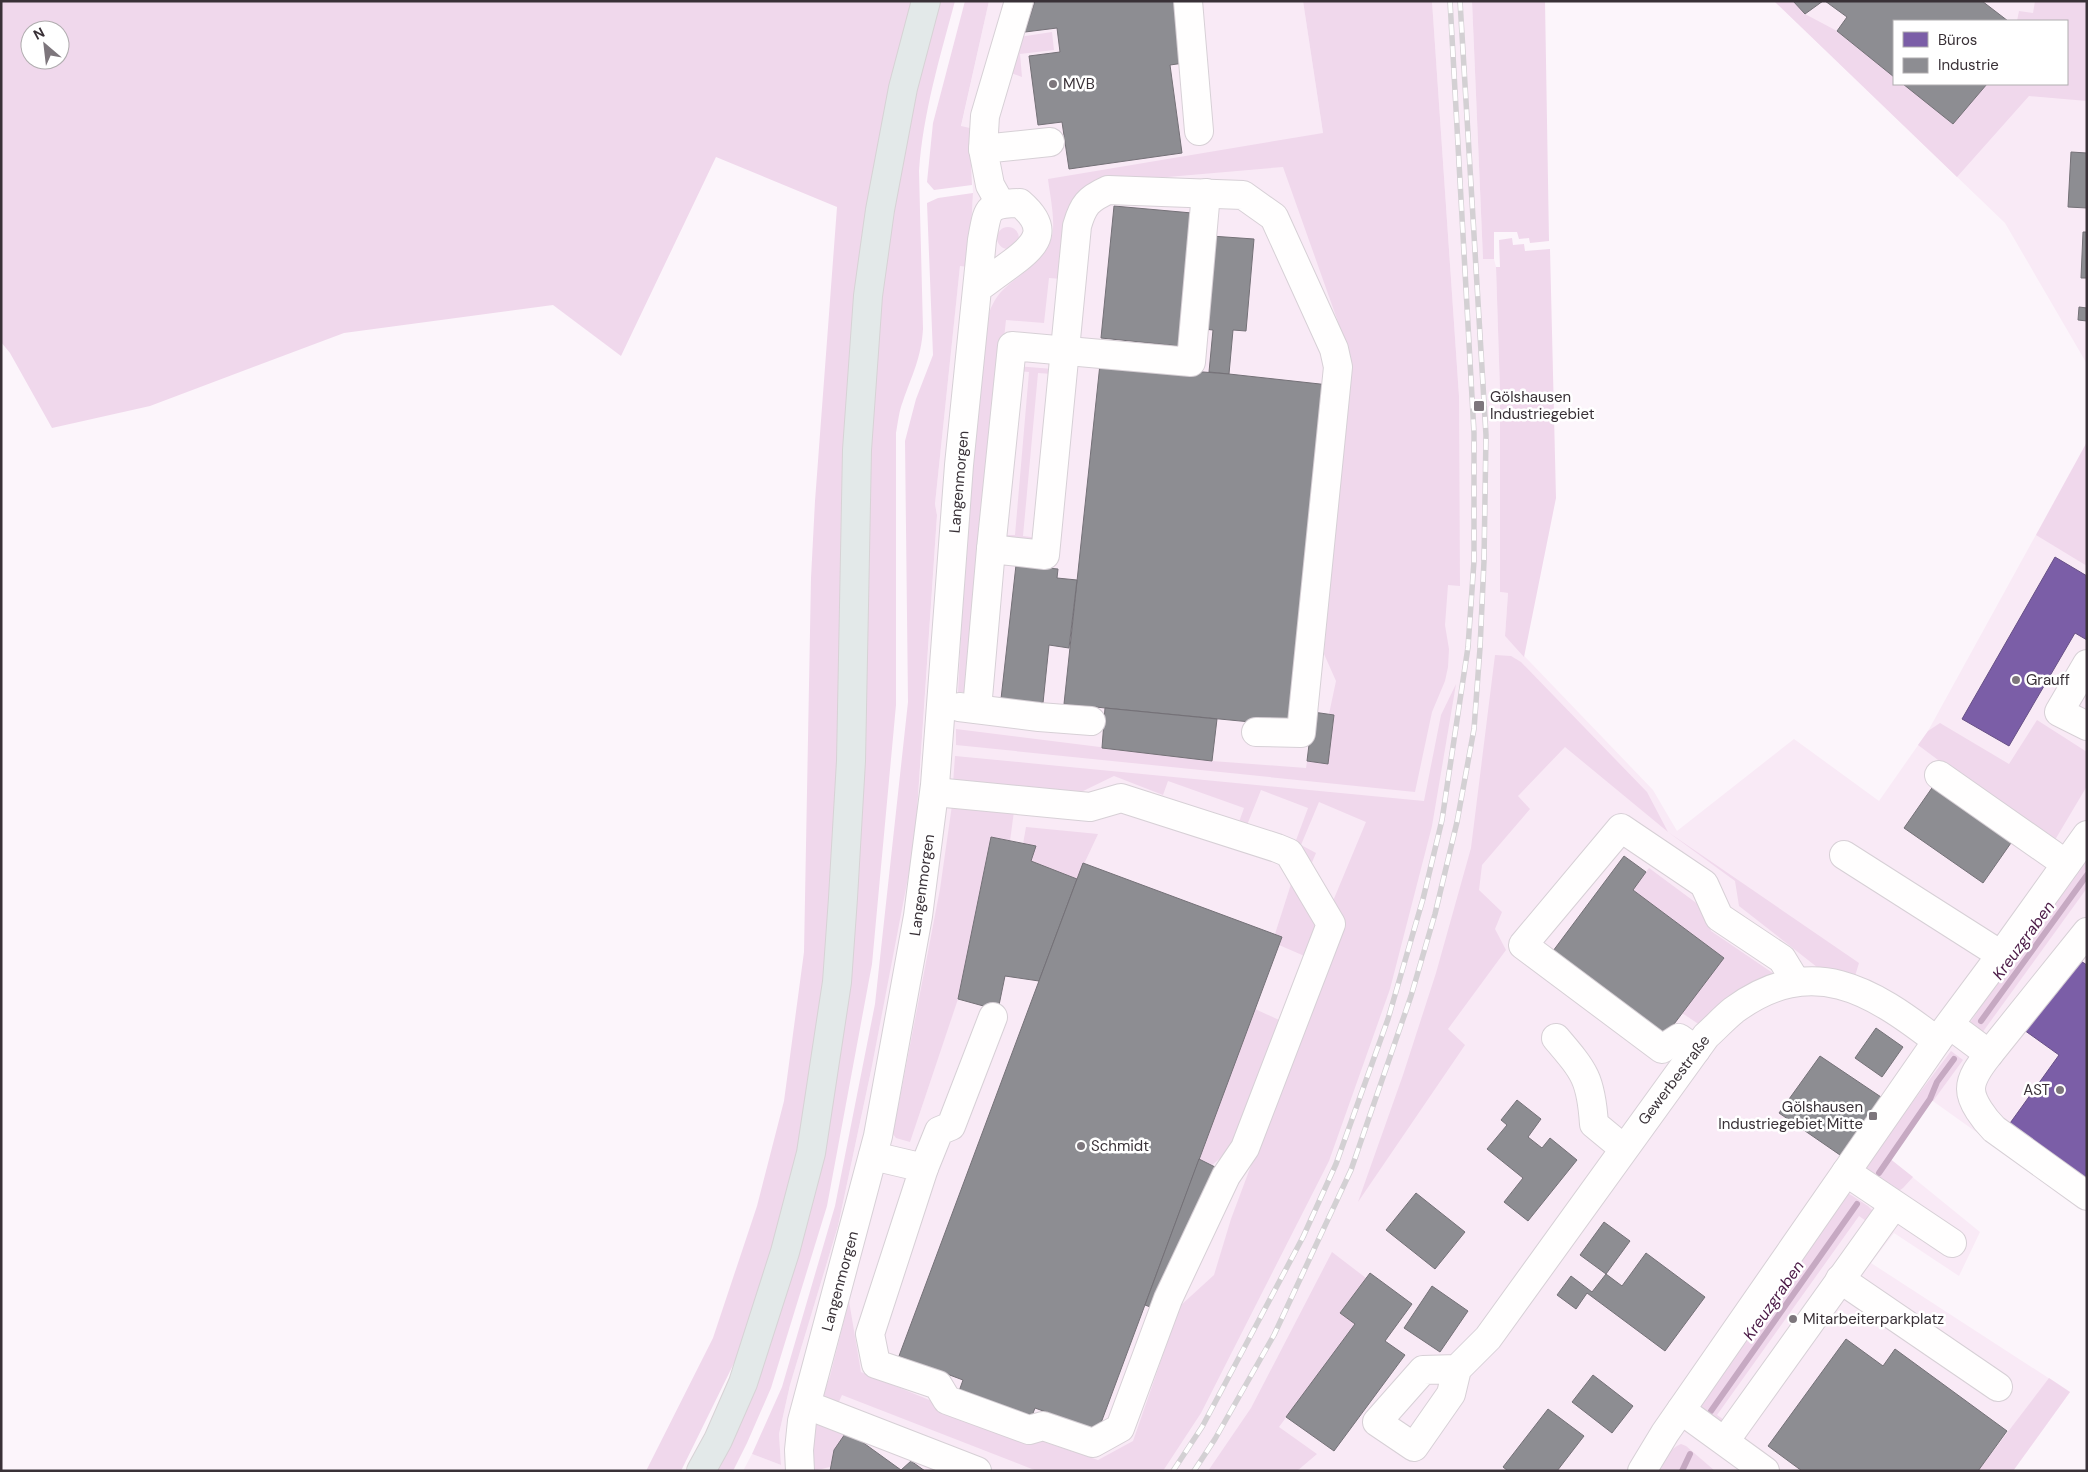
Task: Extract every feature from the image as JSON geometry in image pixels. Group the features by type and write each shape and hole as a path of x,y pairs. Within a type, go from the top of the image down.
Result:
{"main road":[{"path":"701,1471 718,1440 744,1383 785,1252 811,1153 814,1134 837,982 843,898 851,761 857,450 868,296 880,210 903,88 926,1"}],"street":[{"path":"978,288 1026,252 1035,242 1038,233 1037,223 1032,213 1020,203 1000,203 990,185 983,149 985,116 1019,1"},
{"path":"1188,1 1199,131"},
{"path":"983,149 1050,142"},
{"path":"991,550 1045,555 1077,226 1082,210 1093,197 1108,190 1243,195 1274,217 1334,349 1338,367 1301,733 1256,732"},
{"path":"977,709 1012,346 1191,362 1206,193"},
{"name":"Langenmorgen","path":"800,1471 799,1450 802,1421 878,1136 918,916 935,792 960,465 978,288 987,214 992,207 1000,203"},
{"path":"2087,664 2059,712 2087,726"},
{"path":"942,705 1039,717 1091,721"},
{"path":"1939,775 2066,864"},
{"path":"935,792 1090,807 1121,798 1277,848 1289,853 1331,924 1244,1148 1226,1176 1168,1299 1120,1428 1093,1443 1043,1426 1029,1430 947,1400 938,1384 876,1364 870,1334 924,1168 939,1131 952,1126 993,1017"},
{"path":"1696,1050 1679,1038 1662,1049 1523,945 1621,828 1704,884 1719,917 1782,959 1796,982"},
{"path":"1642,1471 1681,1410 1943,1033 2001,956 2087,835"},
{"path":"1844,855 2001,956"},
{"path":"2087,932 1989,1054 1977,1071 1971,1089 1983,1118 1994,1129 2087,1196"},
{"name":"Gewerbestraße","path":"1457,1369 1488,1338 1623,1148 1706,1036 1734,1011 1760,994 1796,982 1829,982 1860,991 1989,1054"},
{"path":"1556,1038 1582,1068 1592,1094 1594,1124 1623,1148"},
{"path":"873,1156 924,1168"},
{"path":"1846,1172 1952,1243"},
{"path":"1725,1441 1894,1205"},
{"path":"1840,1279 1998,1386"},
{"path":"807,1405 976,1471"},
{"path":"1681,1410 1764,1471"}],"shaded area":[{"path":"1,1 914,1 867,210 847,398 835,843 818,1038 801,1144 778,1237 736,1359 681,1471 646,1471 713,1338 757,1206 784,1101 804,952 811,578 837,207 716,157 621,356 553,305 344,333 150,406 52,428 10,353 1,342"},
{"path":"937,1 955,1 933,85 921,149 919,171 923,329 918,358 902,405 896,433 896,705 872,964 827,1206 771,1388 733,1471 718,1471 754,1394 807,1221 830,1119 848,1000 862,822 869,459 877,341 893,206 912,105"},
{"path":"965,1 989,1 961,126 970,128 972,185 934,190 927,182 933,123"},
{"path":"989,1 1303,1 1323,133 1459,585 1459,396 1432,1 1472,1 1483,259 1494,259 1496,267 1500,392 1500,592 1508,593 1505,636 1653,790 1677,831 1794,739 1879,801 1928,731 2087,442 2087,1211 1930,1099 1889,1158 1980,1232 1959,1276 1894,1233 1871,1263 2070,1392 2013,1471 743,1471 752,1454 781,1465 779,1434 790,1385 838,1226 872,1066 916,830 937,515 935,504 960,265 969,266 973,193 970,128 961,127"},
{"path":"1303,1 1432,1 1459,396 1460,586 1448,585 1445,625 1449,649 1448,667 1445,681 1432,712 1415,792 956,745 956,729 1212,761 1306,768 1307,761 1328,764 1334,715 1329,714 1336,681 1324,654 1349,353 1283,167 1098,183 1062,279 1049,278 1044,323 1006,320 966,692 958,692 967,518 987,317 1000,293 1040,258 1051,240 1053,217 1048,179 1323,133"},
{"path":"1472,1 1545,1 1549,241 1530,243 1529,238 1519,239 1517,232 1494,232 1494,259 1483,259"},
{"path":"1774,1 2087,1 2087,364 2005,223"},
{"path":"1774,1 1793,1 1805,14 1837,31 1893,76 1893,85 1904,85 1953,123 1986,85 2068,85 2068,20 2017,20 2019,11 2033,13 2035,1 2087,1 2087,101 2029,96 1957,177"},
{"path":"1052,32 1054,50 1020,54 1022,77 1008,72 1019,37"},
{"path":"973,193 969,267 960,266 935,504 937,515 915,841 872,1066 838,1226 790,1385 779,1434 781,1465 752,1454 782,1387 835,1206 875,1004 908,702 905,441 916,399 933,355 927,203 938,198"},
{"path":"1004,227 1012,227 1019,234 1019,242 1012,249 1004,249 997,242 997,234"},
{"path":"1512,238 1513,245 1524,244 1525,251 1550,249 1556,498 1524,657 1505,636 1508,593 1500,592 1500,392 1496,267 1500,267 1499,240"},
{"path":"1015,366 1053,369 1052,374 1038,373 1023,536 1038,538 1037,543 1000,540 1001,535 1015,535 1029,372 1015,371"},
{"path":"2087,442 2087,566 2036,535"},
{"path":"1495,655 1511,656 1521,662 1647,792 1668,832 1565,747 1518,796 1530,809 1482,865 1479,890 1502,912 1495,929 1506,950 1448,1029 1465,1045 1358,1202 1403,1075 1436,973 1471,848"},
{"path":"1456,684 1432,826 1390,989 1329,1161 1201,1413 1163,1471 1037,1471 842,1395 837,1406 821,1401 830,1376 849,1301 861,1372 976,1419 1098,1460 1133,1441 1180,1306 1214,1275 1231,1219 1342,922 1333,901 1366,822 1319,802 1301,845 1316,853 1310,867 1295,843 1308,808 1261,790 1247,825 1239,822 1244,808 1168,781 1163,795 1114,776 1077,794 953,784 955,756 1424,801 1441,715"},
{"path":"2037,720 2087,752 2087,786 2052,845 1918,745 1928,731 1940,723 2009,764"},
{"path":"952,805 1014,811 1010,841 991,837 958,999 910,1142 896,1138 893,1134 940,889"},
{"path":"1026,827 1098,834 1077,879 1031,861 1035,847 1023,844"},
{"path":"1668,832 1859,963 1855,976 1822,971 1739,906 1735,881"},
{"path":"2087,853 2087,888 1982,1033 1969,1024"},
{"path":"1649,868 1703,908 1711,931 1780,978 1703,1027 1682,1013 1724,958 1633,890"},
{"path":"1292,881 1320,929 1309,958 1279,945 1282,937 1275,934"},
{"path":"1255,1009 1288,1024 1236,1145 1211,1166 1199,1159"},
{"path":"1951,1051 1963,1060 1933,1101 1930,1099 1889,1158 1913,1177 1897,1192 1863,1168"},
{"path":"1848,1193 1873,1211 1869,1223 1859,1216 1717,1415 1727,1422 1725,1425 1696,1407"},
{"path":"1332,1252 1366,1278 1340,1313 1355,1324 1279,1427 1317,1454 1297,1471 1208,1471 1251,1408"},
{"path":"2049,1378 2070,1392 2013,1471 1978,1471"},
{"path":"815,1419 847,1431 834,1450 830,1467 814,1471 812,1450"},
{"path":"1681,1444 1686,1446 1715,1471 1659,1471 1667,1455"}],"building: Büros":[{"name":"Grauff","path":"2055,557 2087,576 2087,640 2075,633 2009,746 1962,719"},
{"name":"AST","path":"2076,958 2087,965 2087,1182 2008,1126 2059,1055 2024,1030"}],"building: Industrie":[{"path":"1035,1 1182,1 1191,62 1170,65 1182,153 1069,169 1062,122 1038,125 1029,56 1060,52 1057,28 1025,32"},
{"path":"1793,1 1823,1 1805,14"},
{"path":"1825,1 1982,1 2007,20 1893,20 1893,76 1837,31 1847,17"},
{"path":"1904,85 1986,85 1953,124"},
{"path":"2071,152 2087,153 2087,208 2068,207"},
{"path":"1114,206 1192,213 1179,346 1101,338"},
{"path":"2083,232 2087,232 2087,278 2081,278"},
{"path":"1211,236 1254,239 1246,331 1233,330 1229,374 1209,372 1213,330 1203,329"},
{"path":"2079,307 2087,308 2087,321 2078,320"},
{"path":"1100,364 1229,374 1329,385 1292,726 1064,704"},
{"path":"1016,565 1058,569 1057,578 1077,580 1069,648 1049,645 1043,703 1001,699"},
{"path":"1105,708 1217,719 1212,761 1102,748"},
{"path":"1313,712 1334,715 1328,764 1307,761"},
{"path":"1934,785 2013,840 1983,883 1904,828"},
{"path":"991,837 1036,846 1031,861 1077,879 1039,981 1005,976 998,1010 958,999"},
{"path":"1624,856 1646,872 1633,890 1724,958 1665,1036 1553,951"},
{"path":"1083,863 1282,937 1098,1431 1035,1408 1030,1421 958,1394 963,1380 899,1356"},
{"path":"1876,1028 1903,1047 1882,1077 1855,1058"},
{"path":"1820,1056 1881,1097 1840,1155 1779,1113"},
{"path":"1517,1100 1541,1119 1528,1137 1542,1148 1550,1138 1577,1160 1528,1221 1504,1202 1523,1178 1487,1149 1507,1125 1501,1120"},
{"path":"1199,1159 1215,1167 1161,1311 1145,1305"},
{"path":"1416,1193 1465,1232 1435,1269 1386,1230"},
{"path":"1604,1222 1630,1241 1606,1274 1580,1255"},
{"path":"1646,1253 1705,1297 1665,1351 1587,1293 1576,1309 1557,1295 1571,1276 1592,1292 1606,1274 1622,1286"},
{"path":"1370,1273 1412,1304 1385,1341 1405,1355 1334,1451 1286,1417 1355,1324 1340,1313"},
{"path":"1432,1286 1468,1311 1440,1352 1404,1328"},
{"path":"1846,1339 1883,1366 1895,1349 2007,1431 1978,1471 1802,1471 1768,1446"},
{"path":"1593,1375 1633,1406 1612,1433 1572,1402"},
{"path":"1548,1409 1584,1436 1557,1471 1508,1471 1503,1467"},
{"path":"847,1431 901,1470 911,1461 925,1471 830,1471 834,1450"}],"waterway":[{"name":"Kreuzgraben","path":"1981,1021 2087,875"},
{"name":"Kreuzgraben","path":"1879,1173 1930,1099 1937,1082 1954,1059"},
{"name":"Kreuzgraben","path":"1711,1411 1857,1204"},
{"name":"Kreuzgraben","path":"1682,1471 1690,1454"}],"railway":[{"path":"1173,1471 1202,1427 1260,1318 1303,1237 1336,1164 1388,1019 1423,899 1442,820 1468,647 1474,561 1474,433 1450,1"},
{"path":"1194,1471 1215,1439 1274,1335 1351,1170 1411,996 1435,914 1457,822 1474,729 1484,561 1486,435 1460,1"}],"place":[{"name":"MVB","path":"1053,84"},
{"name":"Gölshausen Industriegebiet","path":"1479,406"},
{"name":"Grauff","path":"2016,680"},
{"name":"AST","path":"2060,1090"},
{"name":"Gölshausen Industriegebiet Mitte","path":"1873,1116"},
{"name":"Schmidt","path":"1081,1146"},
{"name":"Mitarbeiterparkplatz","path":"1793,1319"}]}
